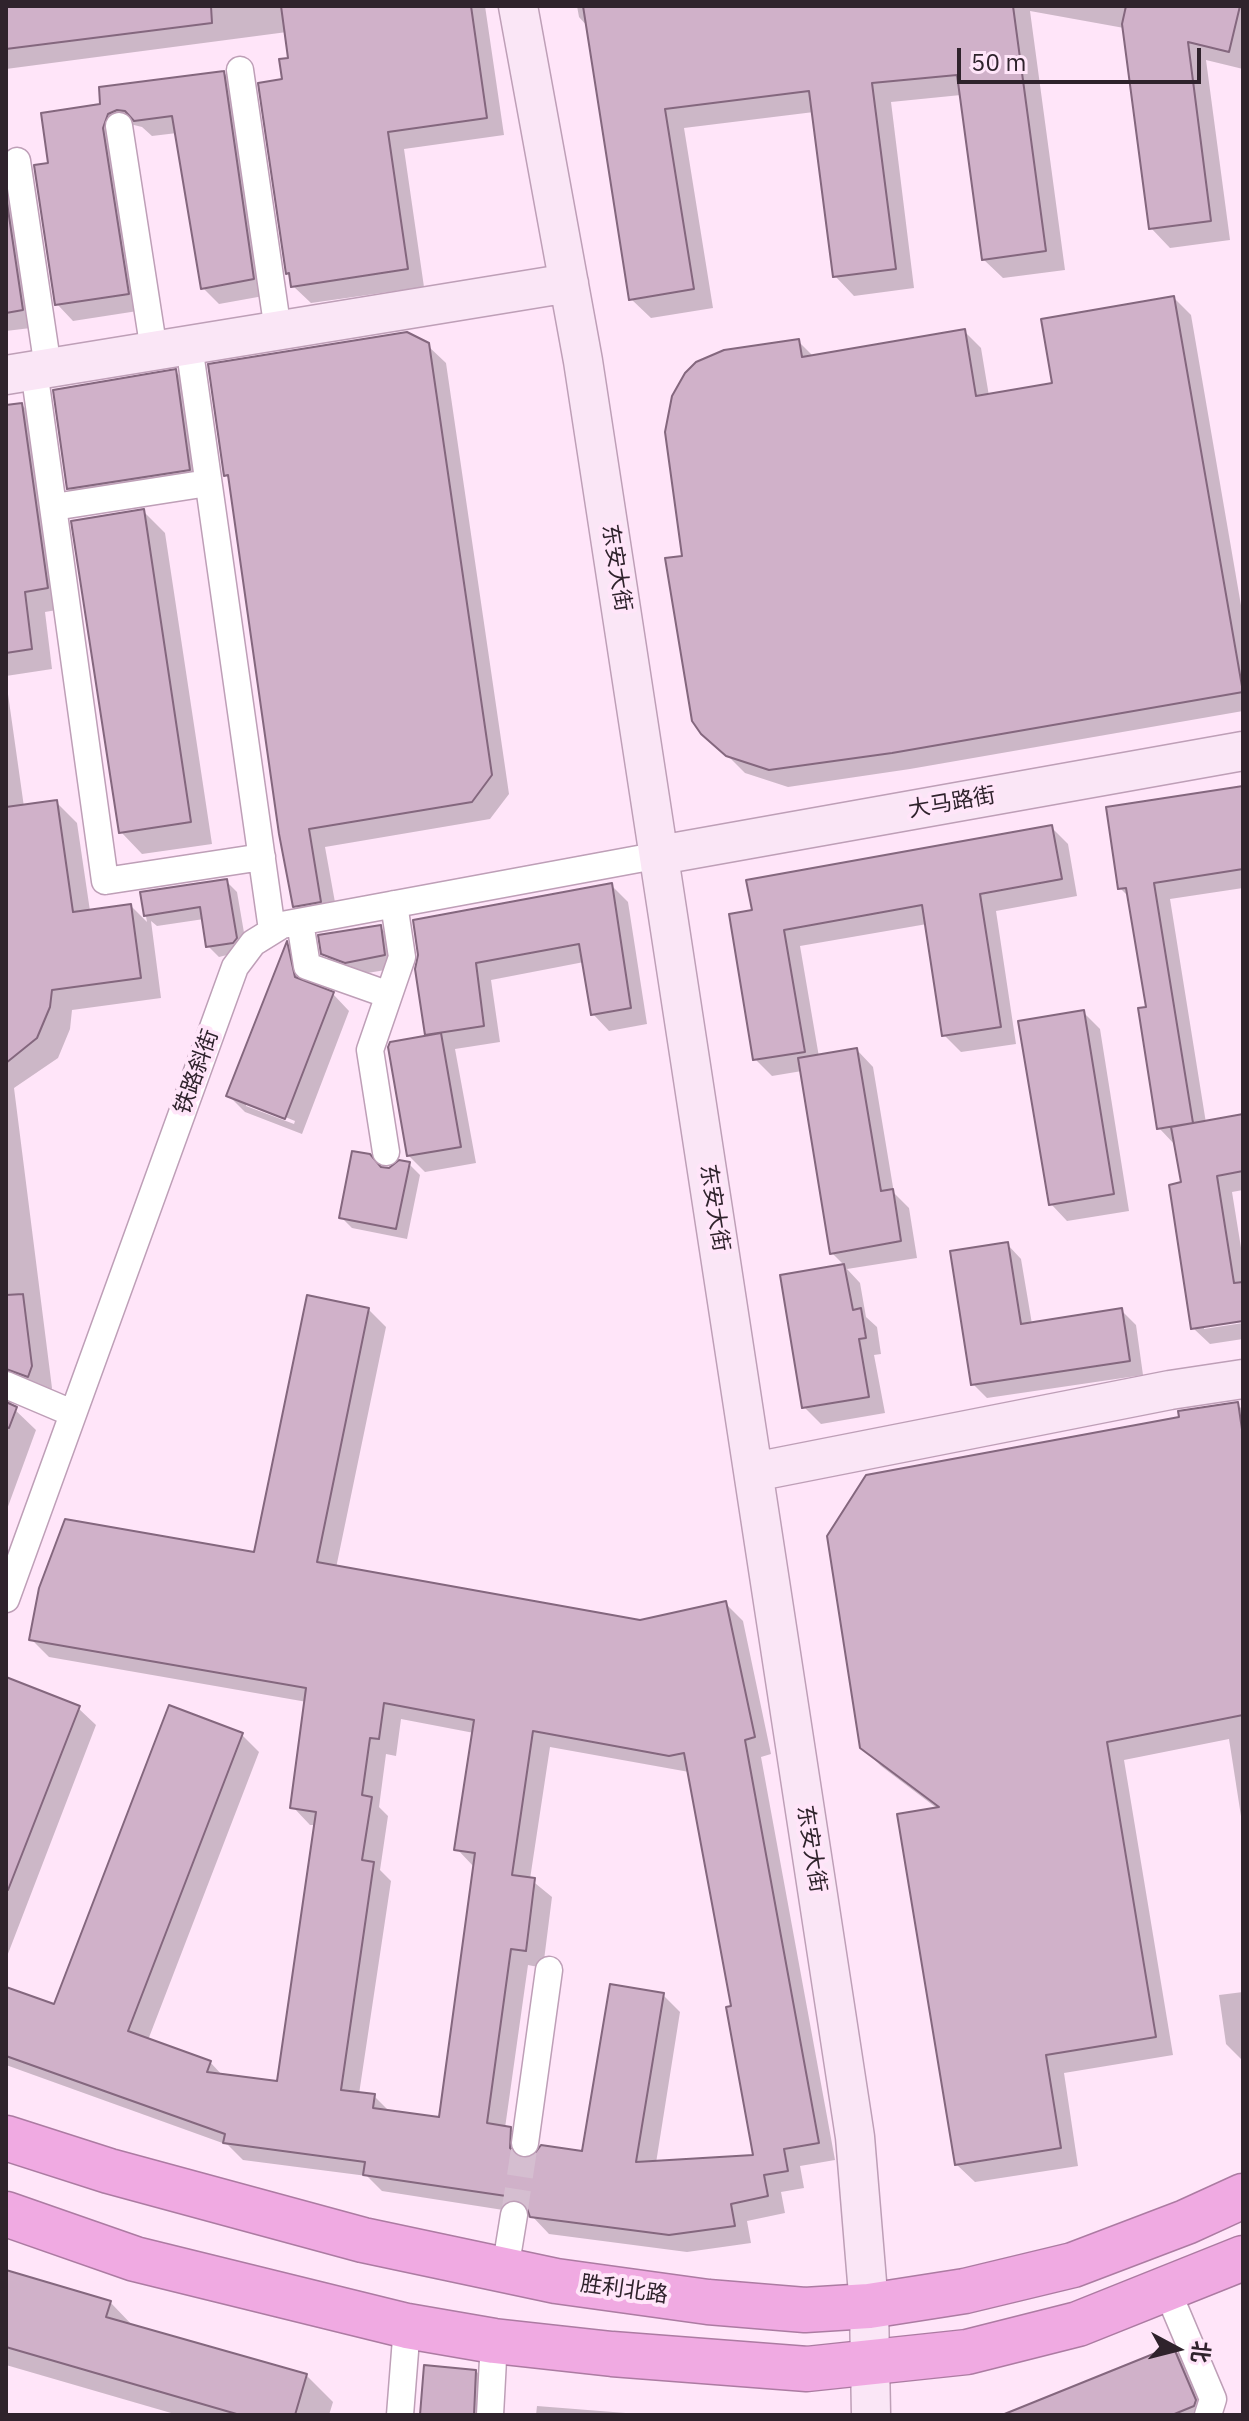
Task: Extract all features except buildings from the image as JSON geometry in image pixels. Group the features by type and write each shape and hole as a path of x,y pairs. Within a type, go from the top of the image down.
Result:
{"highway":[{"name":"胜利北路","path":"6,2138 109,2171 363,2240 505,2270 708,2302 805,2310 869,2306 965,2291 1073,2265 1186,2222 1243,2196"},
{"path":"6,2214 135,2259 407,2326 494,2341 807,2369 873,2365 967,2352 1078,2324 1243,2258"}],"main road":[{"name":"东安大街","path":"518,6 569,283 660,855 855,2137 873,2365 871,2415"},
{"path":"29,371 569,283"},
{"name":"大马路街","path":"660,855 1243,751"},
{"path":"754,1472 1170,1390 1243,1379"}],"street":[{"path":"240,70 278,331"},
{"path":"119,126 171,348 208,483 272,930"},
{"path":"17,161 29,371 54,507 105,881 262,857"},
{"path":"54,507 208,483"},
{"name":"铁路斜街","path":"6,1599 235,967 253,943 272,930 300,922 660,855"},
{"path":"386,1152 370,1050 402,957 394,904"},
{"path":"300,922 307,966 389,995"},
{"path":"6,1385 72,1413"},
{"path":"525,2143 549,1970"},
{"path":"505,2270 514,2215"},
{"path":"1167,2290 1213,2399 1208,2415"},
{"path":"400,2415 407,2326"},
{"path":"490,2415 494,2341"}],"tunnel":[{"path":"514,2215 525,2143"}]}
